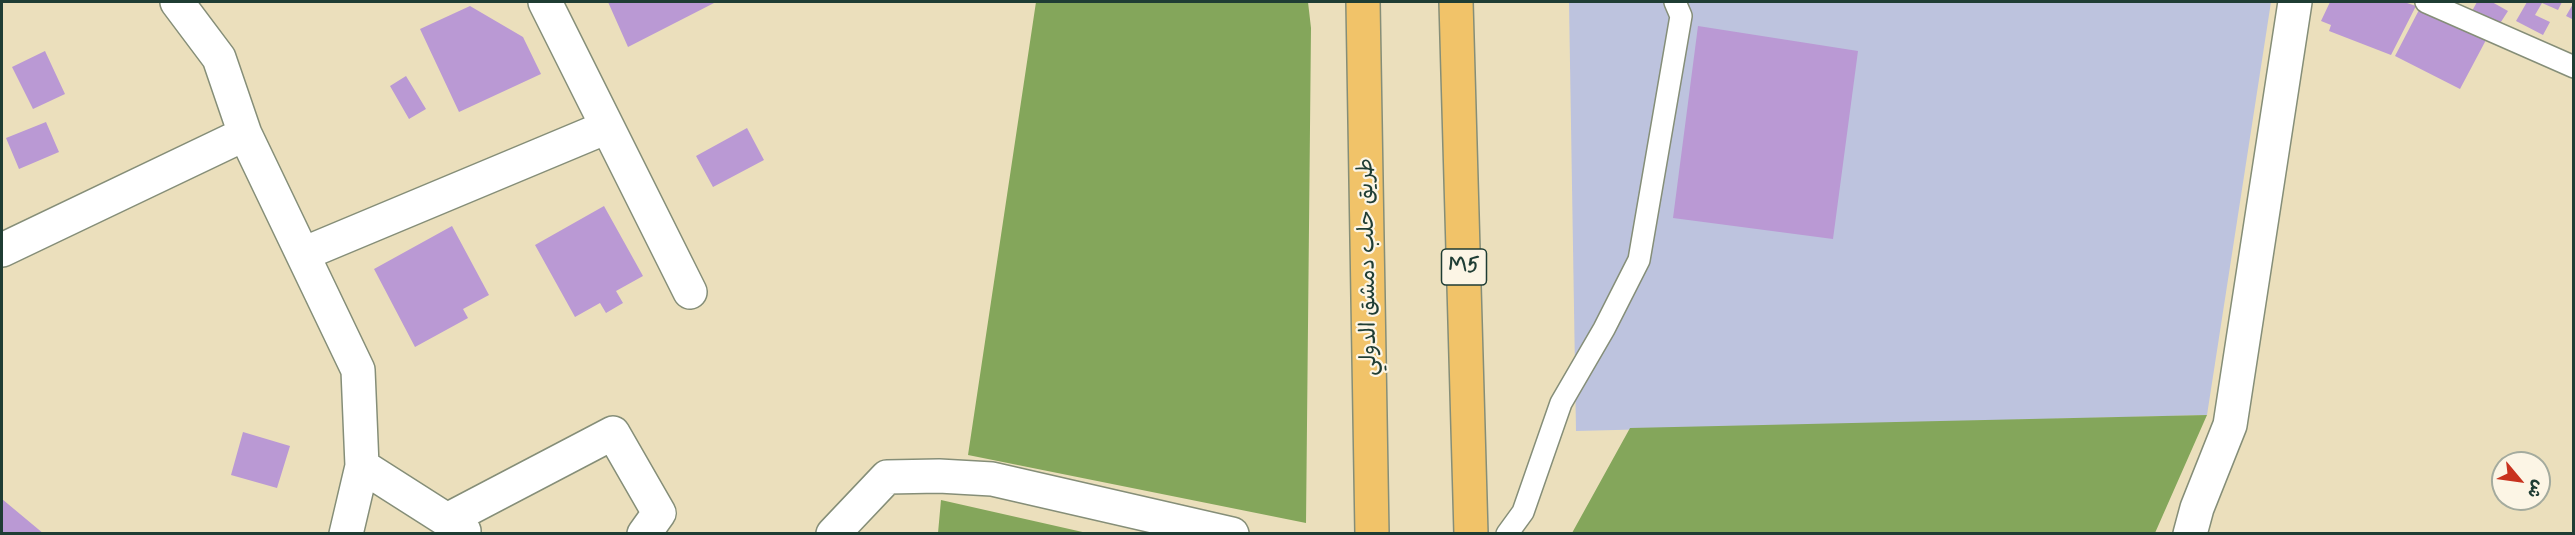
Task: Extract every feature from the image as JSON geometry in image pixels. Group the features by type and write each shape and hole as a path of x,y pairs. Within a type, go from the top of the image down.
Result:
{"highway":[{"name":"طريق حلب دمشق الدولي","path":"1363,2 1372,534"},
{"name":"M5","path":"1456,2 1471,534"}],"street":[{"path":"177,2 219,58 245,134 358,370 362,465 346,534"},
{"path":"546,2 690,292"},
{"path":"2190,534 2197,508 2230,425 2295,2"},
{"path":"303,254 607,127"},
{"path":"2,250 245,134"},
{"path":"362,465 457,527 613,433 659,513 644,534"},
{"path":"833,534 887,477 939,476 992,479 1232,534"}],"lane":[{"path":"1507,534 1523,512 1561,403 1604,329 1639,260 1682,16 1675,2"},
{"path":"2426,2 2574,67"}],"shaded area":[{"path":"1569,2 2271,2 2207,415 1576,431"}],"green space":[{"path":"1036,2 1308,2 1311,28 1306,523 968,455"},
{"path":"2207,415 2155,533 1572,533 1630,428"},
{"path":"941,500 1087,533 938,533"}],"building":[{"path":"608,2 716,2 628,47"},
{"path":"2330,2 2404,2 2416,6 2391,55 2329,31 2331,25 2321,21"},
{"path":"2477,2 2492,2 2508,11 2499,25 2472,11"},
{"path":"2527,2 2562,2 2558,10 2542,3 2535,15 2550,22 2543,35 2516,21"},
{"path":"2574,2 2574,20 2566,16"},
{"path":"470,6 523,37 541,74 459,112 420,29"},
{"path":"2420,8 2486,40 2460,89 2395,56"},
{"path":"1698,26 1858,51 1833,239 1673,218"},
{"path":"45,51 65,94 33,109 12,67"},
{"path":"406,76 426,109 409,119 390,86"},
{"path":"46,122 59,152 19,169 6,138"},
{"path":"747,128 764,160 713,187 696,156"},
{"path":"604,206 643,276 616,291 623,303 606,313 600,303 575,317 535,245"},
{"path":"452,226 489,295 463,309 468,318 415,347 374,269"},
{"path":"243,432 290,446 277,488 231,475"},
{"path":"2,499 44,534 2,534"}]}
